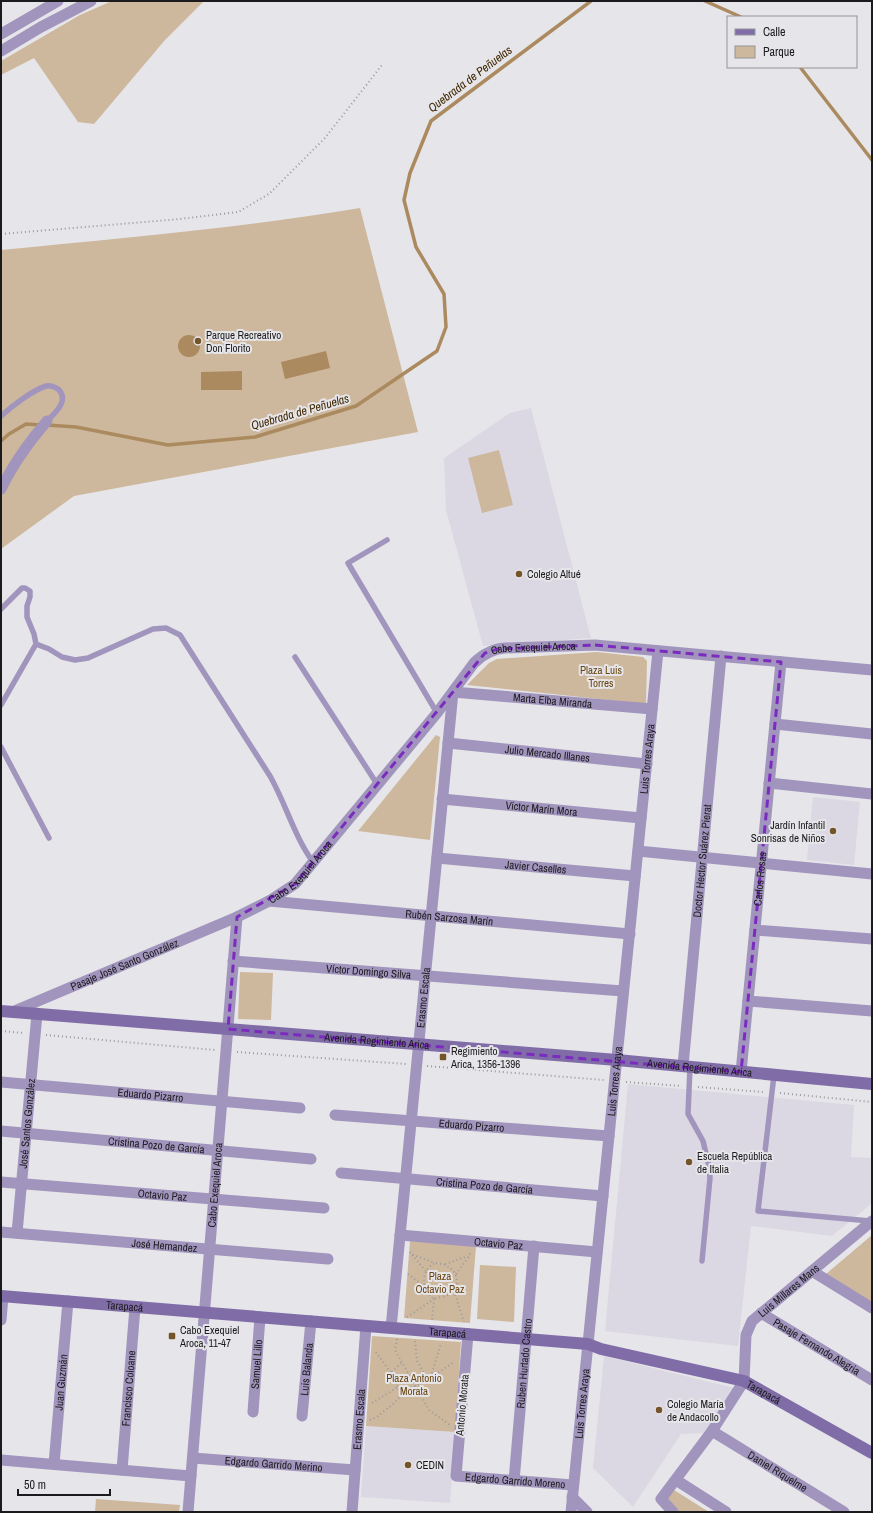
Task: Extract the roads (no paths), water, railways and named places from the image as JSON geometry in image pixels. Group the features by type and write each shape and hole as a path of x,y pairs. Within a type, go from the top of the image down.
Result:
{"street":[{"path":"1,34 58,1"},
{"path":"1,51 41,27 91,1"},
{"path":"1,489 14,464 44,425"},
{"name":"Cabo Exequiel Aroca","path":"188,1512 237,918 269,901 295,884 314,863 377,784 437,713 479,658 485,653 498,649 595,645 872,670"},
{"name":"Luis Torres Araya","path":"571,1512 658,651"},
{"name":"Doctor Hector Suárez Pierat","path":"687,1066 702,858 721,656"},
{"name":"Carlos Rosas","path":"741,1072 781,662"},
{"name":"Marta Elba Miranda","path":"453,692 652,709"},
{"name":"Erasmo Escala","path":"394,1328 397,1264 453,692"},
{"path":"775,724 872,734"},
{"name":"Julio Mercado Illanes","path":"448,743 647,764"},
{"path":"769,783 872,794"},
{"name":"Víctor Marín Mora","path":"442,799 641,818"},
{"path":"638,851 872,874"},
{"name":"Javier Caselles","path":"437,858 635,876"},
{"name":"Rubén Sarzosa Marín","path":"269,901 630,934"},
{"name":"Pasaje José Santo González","path":"6,1012 237,918"},
{"path":"755,930 872,939"},
{"name":"Víctor Domingo Silva","path":"233,961 623,991"},
{"path":"748,1001 872,1011"},
{"name":"Avenida Regimiento Arica","path":"6,1012 617,1060 872,1084"},
{"name":"José Santos González","path":"17,1233 36,1014"},
{"name":"Eduardo Pizarro","path":"1,1082 300,1108"},
{"name":"Eduardo Pizarro","path":"334,1115 609,1136"},
{"name":"Cristina Pozo de García","path":"1,1131 311,1159"},
{"name":"Cristina Pozo de García","path":"341,1173 603,1196"},
{"name":"Octavio Paz","path":"1,1182 324,1208"},
{"name":"Luis Millares Mans","path":"744,1381 746,1335 752,1321 872,1221"},
{"name":"José Hernandez","path":"1,1232 328,1260"},
{"name":"Octavio Paz","path":"400,1235 597,1252"},
{"name":"Ruben Hurtado Castro","path":"514,1481 534,1246"},
{"path":"812,1271 872,1308"},
{"path":"1,1320 2,1296"},
{"name":"Tarapacá","path":"2,1296 588,1344 744,1381 872,1453"},
{"name":"Juan Guzmán","path":"54,1464 68,1301"},
{"name":"Francisco Coloane","path":"122,1470 136,1307"},
{"name":"Pasaje Fernando Alegria","path":"761,1313 872,1380"},
{"name":"Samuel Lillo","path":"253,1412 260,1317"},
{"name":"Luis Balanda","path":"302,1416 311,1321"},
{"name":"Erasmo Escala","path":"352,1512 366,1326"},
{"name":"Antonio Morata","path":"456,1476 468,1334"},
{"path":"673,1512 661,1499 712,1431 744,1381"},
{"name":"Daniel Riquelme","path":"712,1431 844,1512"},
{"name":"Edgardo Garrido Merino","path":"193,1458 355,1470"},
{"path":"1,1460 191,1476"},
{"name":"Edgardo Garrido Moreno","path":"456,1476 573,1485"},
{"path":"676,1480 726,1512"},
{"path":"572,1497 586,1512"}],"lane":[{"path":"1,416 15,403 42,388 49,386 56,388 63,399 60,407 44,425"},
{"path":"387,540 348,563 437,713"},
{"path":"1,609 22,588 30,591 27,606 27,617 34,634 36,644 1,705"},
{"path":"36,644 49,648 62,657 75,660 88,658 154,629 166,628 180,635 280,793 297,835 314,863"},
{"path":"295,657 377,784"},
{"path":"1,747 49,838"},
{"path":"687,1066 689,1086 688,1114 703,1141 709,1166 710,1178 702,1261"},
{"path":"774,1075 758,1211 872,1221"}],"waterway":[{"name":"Quebrada de Peñuelas","path":"47,425 76,427 168,445 255,437 356,406 437,351 446,327 444,294 416,247 404,200 410,173 431,121 591,1"},
{"name":"Quebrada de Peñuelas","path":"705,1 739,16"},
{"name":"Quebrada de Peñuelas","path":"801,68 872,160"},
{"name":"Quebrada de Peñuelas","path":"1,441 9,434 26,424 41,425"}],"place":[{"name":"Parque Recreativo Don Florito","path":"198,341"},
{"name":"Colegio Altué","path":"519,574"},
{"name":"Jardín Infantil Sonrisas de Niños","path":"833,831"},
{"name":"Regimiento Arica, 1356-1396","path":"443,1057"},
{"name":"Escuela República de Italia","path":"689,1162"},
{"name":"Cabo Exequiel Aroca, 11-47","path":"172,1336"},
{"name":"Colegio María de Andacollo","path":"659,1410"},
{"name":"CEDIN","path":"408,1465"}],"park label":[{"name":"Plaza Luis Torres","path":"601,676"},
{"name":"Plaza Octavio Paz","path":"440,1282"},
{"name":"Plaza Antonio Morata","path":"414,1384"}]}
